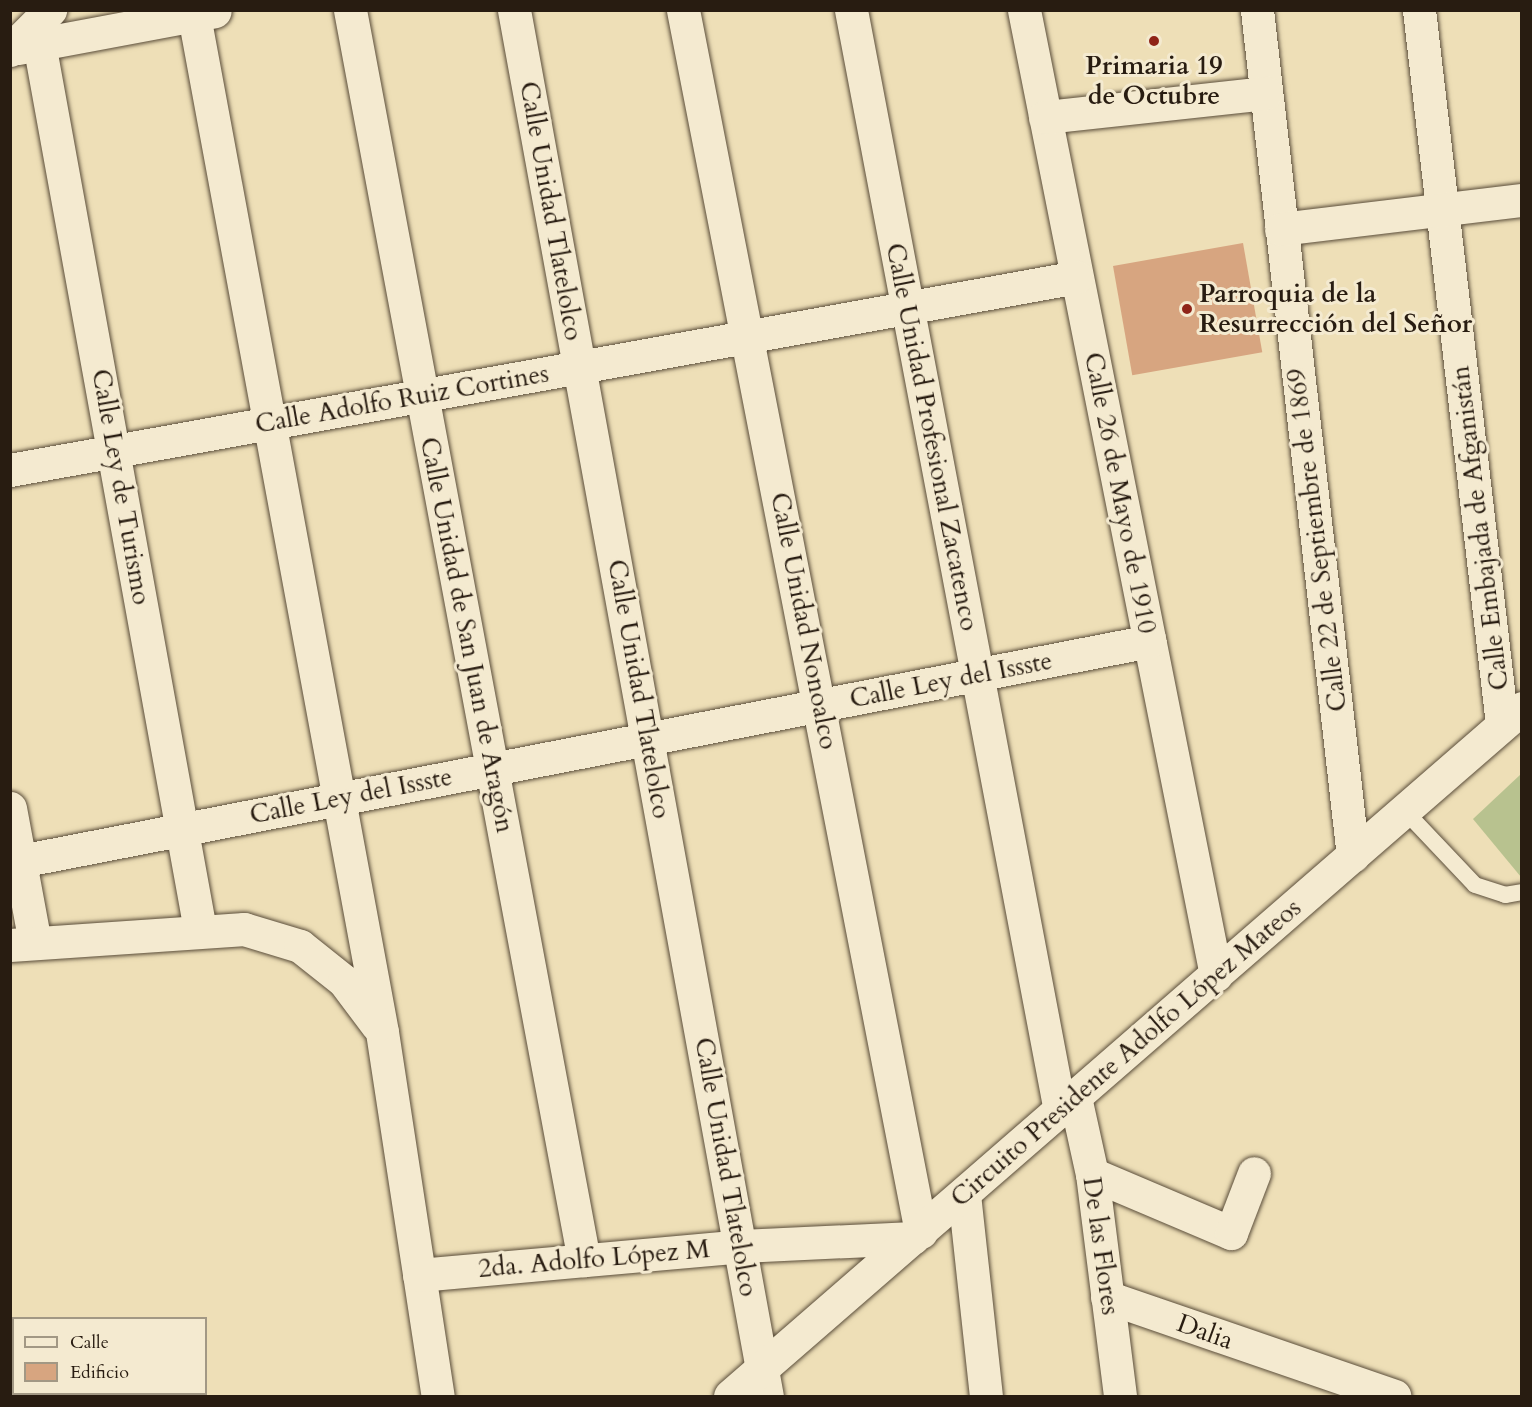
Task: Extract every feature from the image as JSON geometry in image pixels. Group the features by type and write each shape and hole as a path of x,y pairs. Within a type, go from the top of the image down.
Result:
{"street":[{"path":"21,47 50,10"},
{"name":"Calle Unidad de San Juan de Aragón","path":"350,10 584,1260"},
{"name":"Calle Unidad Tlatelolco","path":"514,10 765,1382"},
{"name":"Calle Unidad Nonoalco","path":"683,10 821,705 917,1235"},
{"name":"Calle Unidad Profesional Zacatenco","path":"851,10 977,675 1068,1104"},
{"name":"Calle 26 de Mayo de 1910","path":"1024,10 1216,975"},
{"name":"Calle 22 de Septiembre de 1869","path":"1257,10 1353,856"},
{"name":"Calle Embajada de Afganistán","path":"1419,10 1496,668 1512,716"},
{"path":"21,47 201,12 270,423 382,1032 438,1396"},
{"name":"Calle Ley de Turismo","path":"21,47 114,451 200,930"},
{"path":"1045,117 1266,93"},
{"path":"1281,229 1521,200"},
{"name":"Calle Adolfo Ruiz Cortines","path":"10,470 1077,277"},
{"name":"Calle Ley del Issste","path":"15,862 1150,641"},
{"path":"1496,668 1521,645"},
{"name":"Circuito Presidente Adolfo López Mateos","path":"730,1396 765,1382 917,1235 1512,716"},
{"path":"10,808 23,944 200,930 244,929 300,946 344,981 382,1032"},
{"name":"De las Flores","path":"1068,1104 1092,1174 1120,1396"},
{"path":"1092,1174 1231,1233 1254,1173"},
{"path":"964,1194 986,1396"},
{"name":"2da. Adolfo López M","path":"418,1275 741,1246 917,1235"},
{"name":"Dalia","path":"1107,1297 1302,1368 1394,1396"}],"lane":[{"path":"1404,810 1475,885 1505,894 1521,892"}],"green space":[{"path":"1521,774 1521,877 1473,819"}],"building":[{"name":"Parroquia de la Resurrección del Señor","path":"1243,243 1262,352 1132,375 1113,266"}],"place":[{"name":"Primaria 19 de Octubre","path":"1154,41"},
{"name":"Parroquia de la Resurrección del Señor","path":"1187,309"}]}
